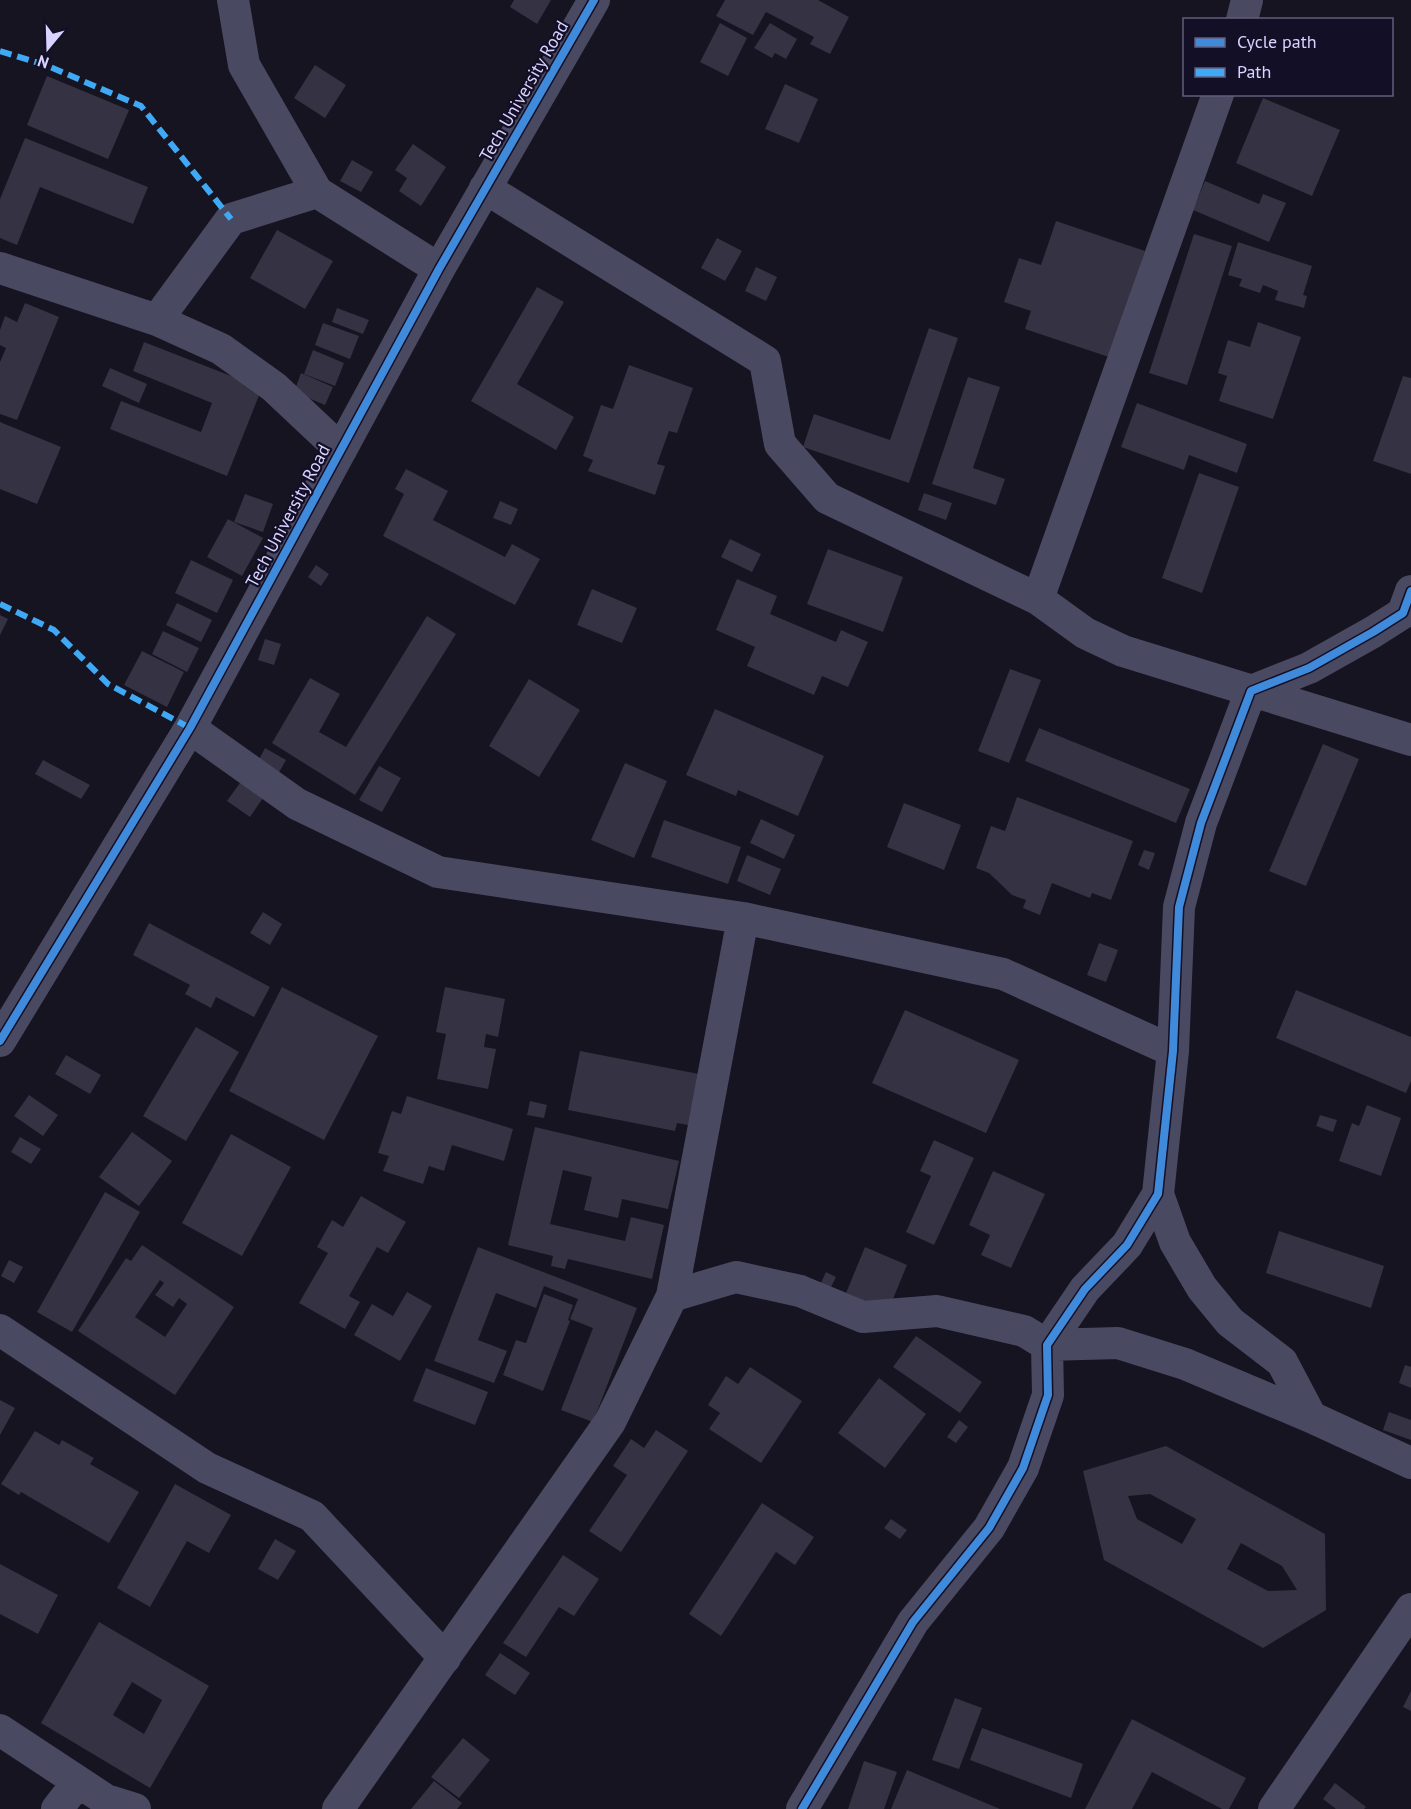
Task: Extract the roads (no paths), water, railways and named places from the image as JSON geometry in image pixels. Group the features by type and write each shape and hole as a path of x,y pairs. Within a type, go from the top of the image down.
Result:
{"street":[{"path":"232,0 244,64 317,192 439,269"},
{"name":"Tech University Road","path":"0,1041 190,728 439,269 594,0"},
{"path":"1242,18 1247,0"},
{"path":"1038,600 1217,96"},
{"path":"485,188 765,361 780,444 827,498 1038,600 1085,633 1123,651 1411,740"},
{"path":"157,320 231,219 317,192"},
{"path":"0,268 157,320 221,349 274,387 341,450"},
{"path":"802,1809 913,1622 989,1528 1023,1468 1048,1395 1047,1345 1085,1288 1127,1245 1158,1194 1173,1052 1179,907 1201,823 1251,691 1309,668 1373,632 1403,613 1411,591"},
{"path":"190,728 297,804 438,872 743,918 1003,974 1173,1052"},
{"path":"338,1809 610,1422 672,1296 743,918"},
{"path":"1158,1194 1175,1242 1202,1288 1230,1322 1282,1362 1311,1417"},
{"path":"672,1296 736,1277 800,1291 863,1317 937,1311 1024,1331 1047,1345 1118,1343 1185,1364 1311,1417 1411,1463"},
{"path":"0,1330 207,1468 312,1516 445,1658"},
{"path":"1274,1809 1411,1609"},
{"path":"0,1730 106,1800 135,1809"},
{"path":"57,1809 78,1782"}]}
